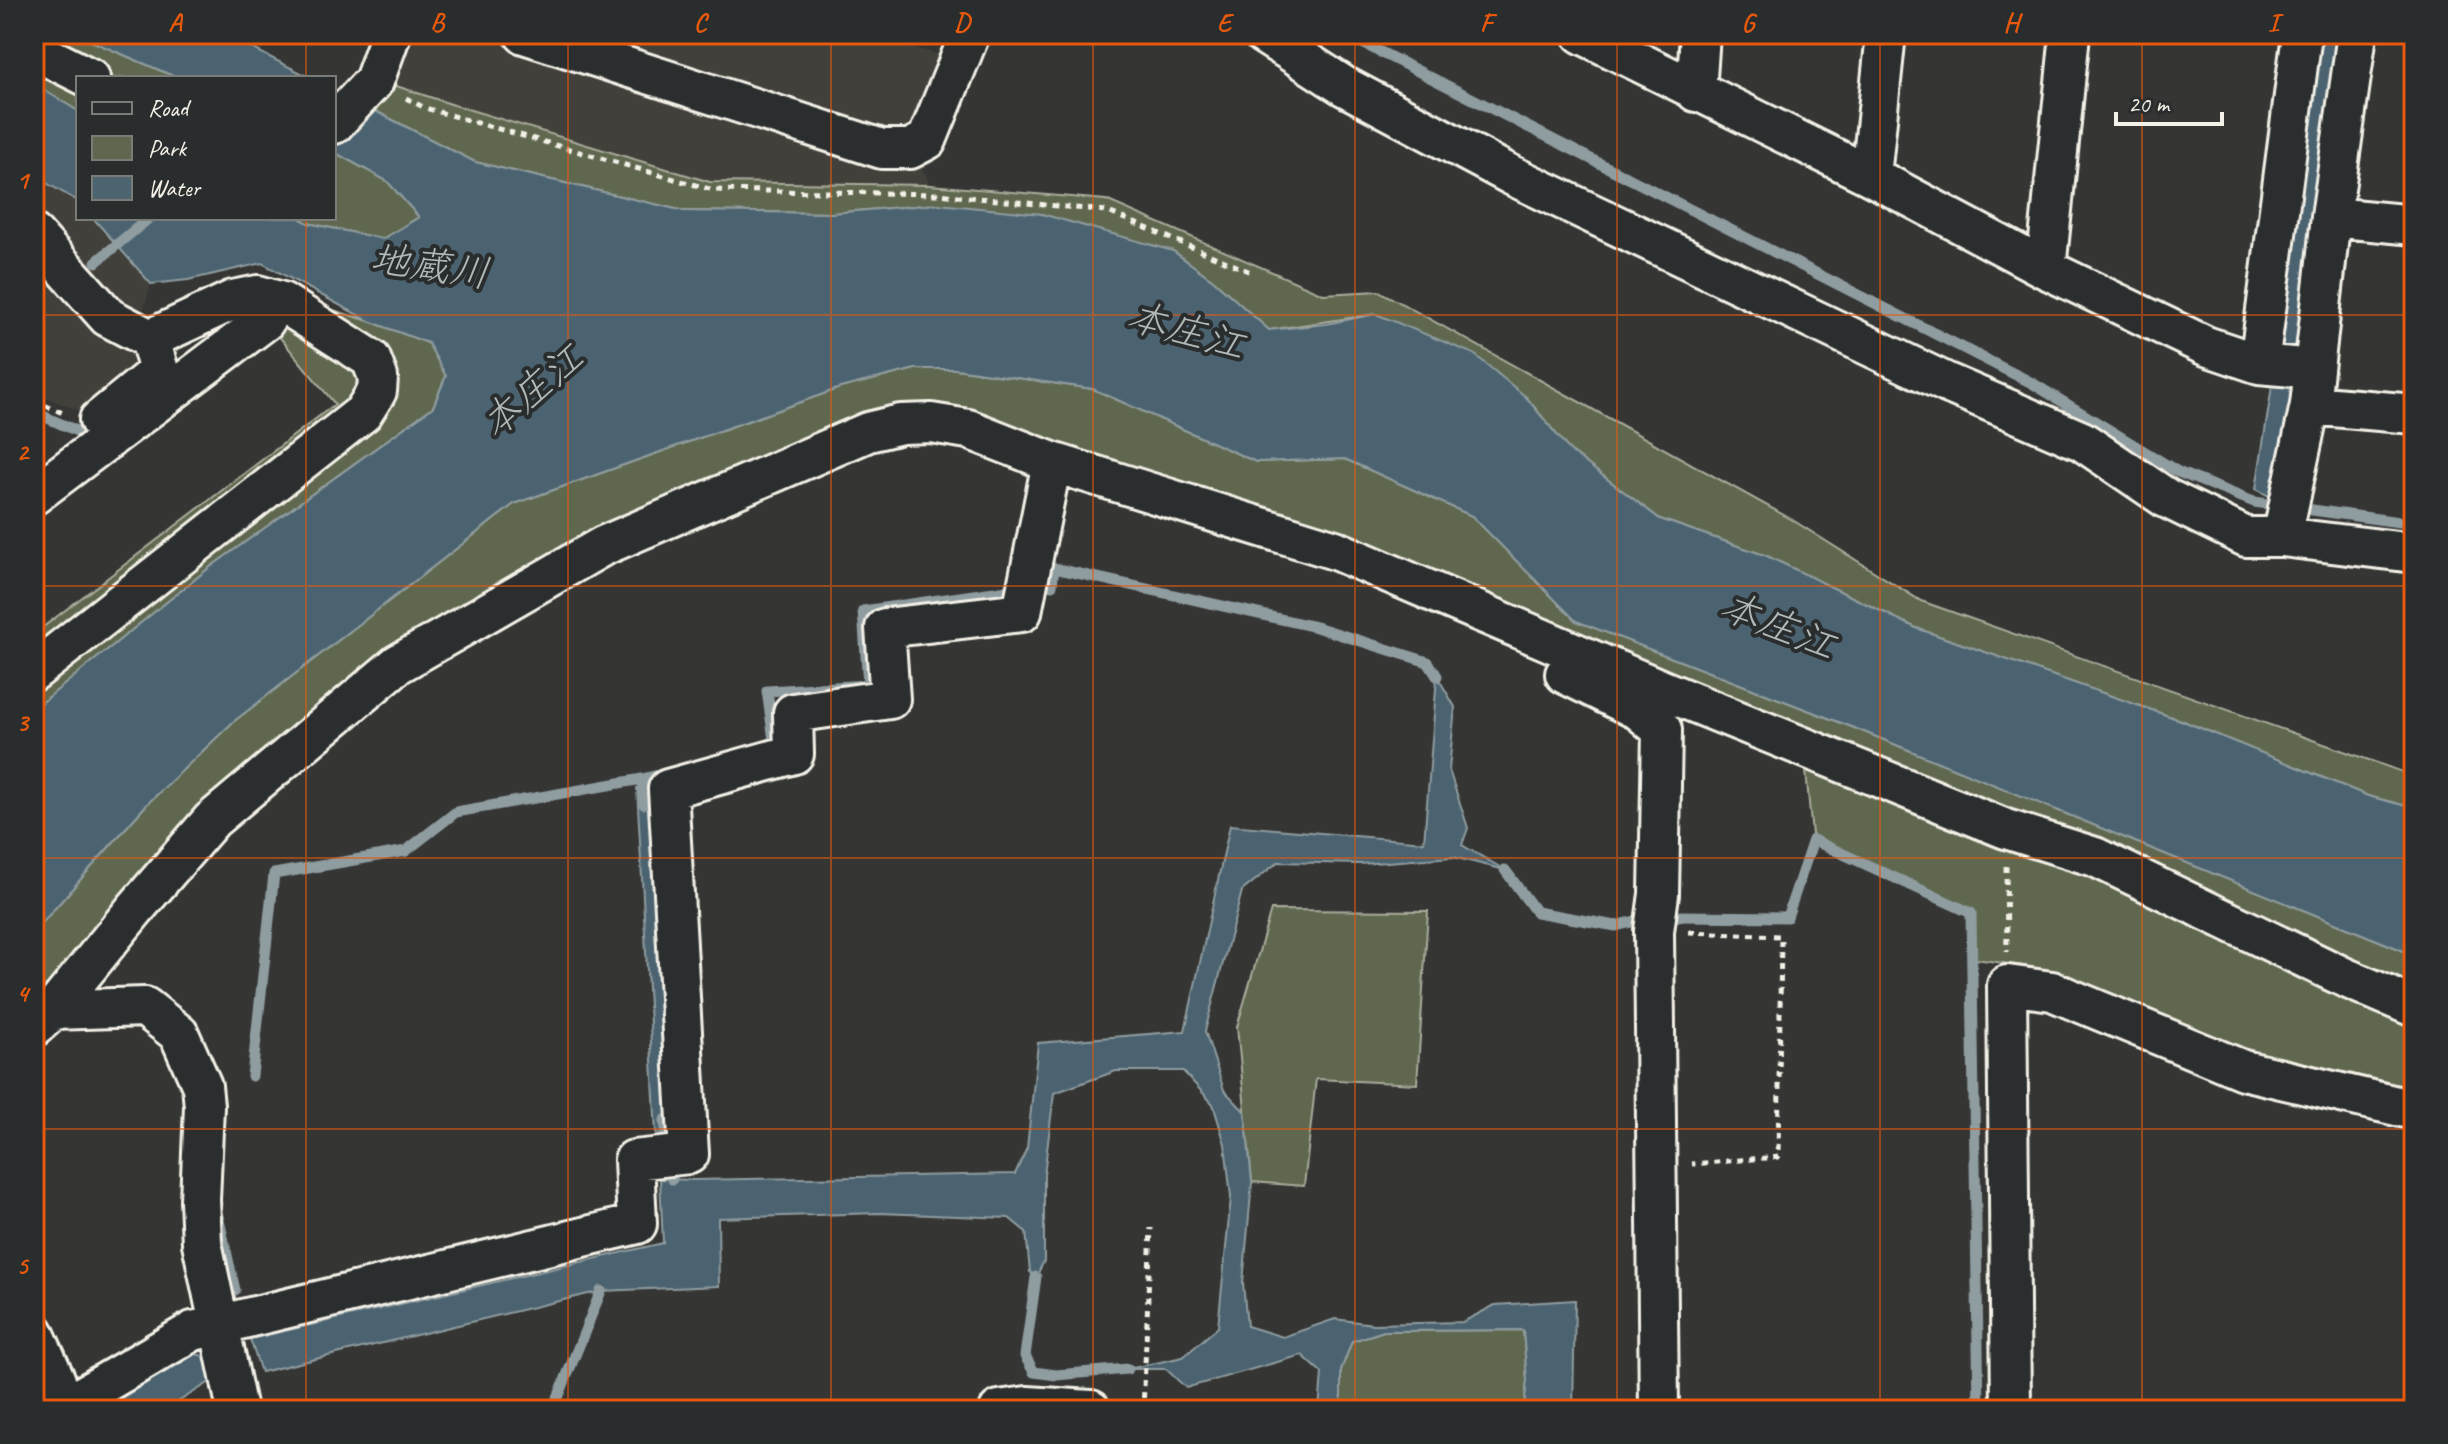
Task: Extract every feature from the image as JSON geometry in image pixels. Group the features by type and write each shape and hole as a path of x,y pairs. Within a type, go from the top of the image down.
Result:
{"street":[{"path":"336,122 374,81 391,34"},
{"path":"530,35 882,149 910,149 927,140 970,34"},
{"path":"1263,34 1344,86 1513,176 1947,383 2082,441 2166,498 2246,537 2287,517 2414,553"},
{"path":"1582,34 1871,176 2046,269 2206,346 2414,414"},
{"path":"1696,92 1700,34"},
{"path":"1871,176 1886,34"},
{"path":"2046,269 2070,34"},
{"path":"2287,517 2302,34"},
{"path":"2291,374 2331,217 2357,34"},
{"path":"34,50 86,76"},
{"path":"2331,217 2414,225"},
{"path":"34,234 108,317 150,339 159,371 99,420 109,439"},
{"path":"34,671 363,413 377,391 378,377 371,359 282,302 258,295 233,300 150,339"},
{"path":"34,495 265,321"},
{"path":"44,1018 212,820 398,664 576,560 617,540 868,432 901,424 931,423 968,429 1052,462 1335,550 1665,691 2006,829 2095,857 2346,978 2414,1007"},
{"path":"34,1332 58,1395 193,1331 637,1224 634,1160 689,1154 668,789 794,754 793,713 890,699 885,628 1022,612 1052,462"},
{"path":"1518,627 1548,666 1640,711 1662,730"},
{"path":"1662,730 1685,726 1766,750 1806,747"},
{"path":"1659,1410 1654,931 1659,894 1662,730"},
{"path":"2011,1410 2007,985 2052,991 2243,1070 2414,1110"},
{"path":"44,1018 145,1007 179,1034 202,1086 202,1243 237,1410"},
{"path":"999,1410 1027,1406 1091,1410"}],"path":[{"path":"374,81 425,108 713,190 938,194 1106,211 1253,273"},
{"path":"2006,829 2007,985"},
{"path":"1654,931 1781,936 1778,1157 1655,1167"},
{"path":"1143,1410 1151,1228"}],"shaded area":[{"path":"376,34 850,34 955,58 910,141 930,185 710,182 366,76"},
{"path":"34,176 75,198 76,220 95,220 151,284 133,345 140,371 86,413 34,393"}],"green space":[{"path":"34,34 75,34 173,76 76,76 76,110 34,84"},
{"path":"366,76 710,182 930,185 1106,200 1323,294 1379,291 1791,519 1921,601 2414,776 2414,808 2368,796 2183,721 1916,628 1767,556 1660,519 1570,451 1526,397 1376,314 1269,330 1213,280 1173,251 1136,241 937,204 832,213 684,211 475,162 340,93"},
{"path":"336,153 387,181 419,217 382,239 303,220 336,220"},
{"path":"277,293 428,343 446,376 433,407 209,568 34,709 34,634 335,404 258,311"},
{"path":"915,369 956,369 1093,389 1256,462 1345,459 1472,516 1576,621 1852,727 2414,955 2414,1092 2242,1054 2045,969 1975,959 1974,912 1812,835 1805,760 1324,560 967,441 877,443 598,559 411,665 212,830 42,1041 34,1046 34,932 147,804 233,722 514,504 840,388"},
{"path":"1271,910 1428,911 1417,1084 1316,1079 1304,1186 1252,1182 1237,1027"},
{"path":"1523,1330 1527,1380 1524,1410 1341,1410 1341,1370 1352,1341 1384,1331"}],"water":[{"path":"75,34 224,34 307,76 173,76"},
{"path":"2319,34 2340,34 2303,351 2293,353 2291,388 2295,388 2278,501 2256,489 2272,386 2279,383 2275,345"},
{"path":"34,84 76,110 76,200 34,176"},
{"path":"336,91 475,162 684,211 832,213 937,204 1042,214 1173,251 1213,280 1269,330 1326,324 1376,314 1474,354 1526,397 1570,451 1660,519 1767,556 1916,628 2183,721 2368,796 2414,808 2414,955 1852,727 1576,621 1472,516 1345,459 1256,462 1093,389 956,369 915,369 840,388 514,504 233,722 147,804 34,932 34,709 209,568 433,407 446,376 428,343 369,321 262,263 188,280 151,284 95,220 303,220 383,239 419,217 387,181 336,153"},
{"path":"1437,676 1455,707 1449,770 1468,828 1462,845 1505,870 1453,857 1360,864 1278,862 1242,891 1205,1031 1224,1090 1245,1112 1252,1182 1243,1283 1247,1326 1283,1337 1335,1319 1373,1324 1463,1322 1495,1305 1575,1300 1573,1410 1524,1410 1527,1380 1523,1330 1384,1331 1352,1341 1341,1370 1341,1410 1319,1410 1322,1373 1302,1355 1186,1388 1166,1369 1128,1369 1183,1357 1218,1327 1231,1197 1225,1144 1213,1104 1183,1071 1116,1071 1054,1093 1044,1175 1044,1261 1036,1277 1030,1272 1026,1232 1009,1218 879,1213 718,1218 719,1286 601,1291 261,1372 250,1339 663,1243 660,1179 1015,1174 1027,1148 1038,1043 1185,1031 1230,825 1424,842"},
{"path":"637,788 651,789 675,1132 656,1134"},
{"path":"189,1353 205,1356 213,1380 165,1410 97,1410"}],"waterway":[{"path":"1345,34 2032,383 2178,472 2254,502 2414,524"},
{"path":"96,262 147,220"},
{"path":"34,412 86,435"},
{"path":"1052,585 1054,568 1316,627 1428,662 1437,676"},
{"path":"770,749 775,747 767,691 868,685 863,611 1008,590"},
{"path":"644,804 642,779 667,773"},
{"path":"252,1076 274,874 406,851 456,812 642,779"},
{"path":"1675,916 1787,917 1813,840 1971,913 1979,1410"},
{"path":"1505,870 1536,912 1616,926 1643,919"},
{"path":"665,1120 672,1179"},
{"path":"218,1216 235,1290"},
{"path":"1036,1277 1025,1356 1034,1372 1056,1375 1128,1369"},
{"path":"553,1410 601,1291"},
{"path":"34,1404 56,1388"}],"water label":[{"name":"地蔵川","path":"430,266"},
{"name":"本庄江","path":"1186,331"},
{"name":"本庄江","path":"532,391"},
{"name":"本庄江","path":"1778,626"}]}
